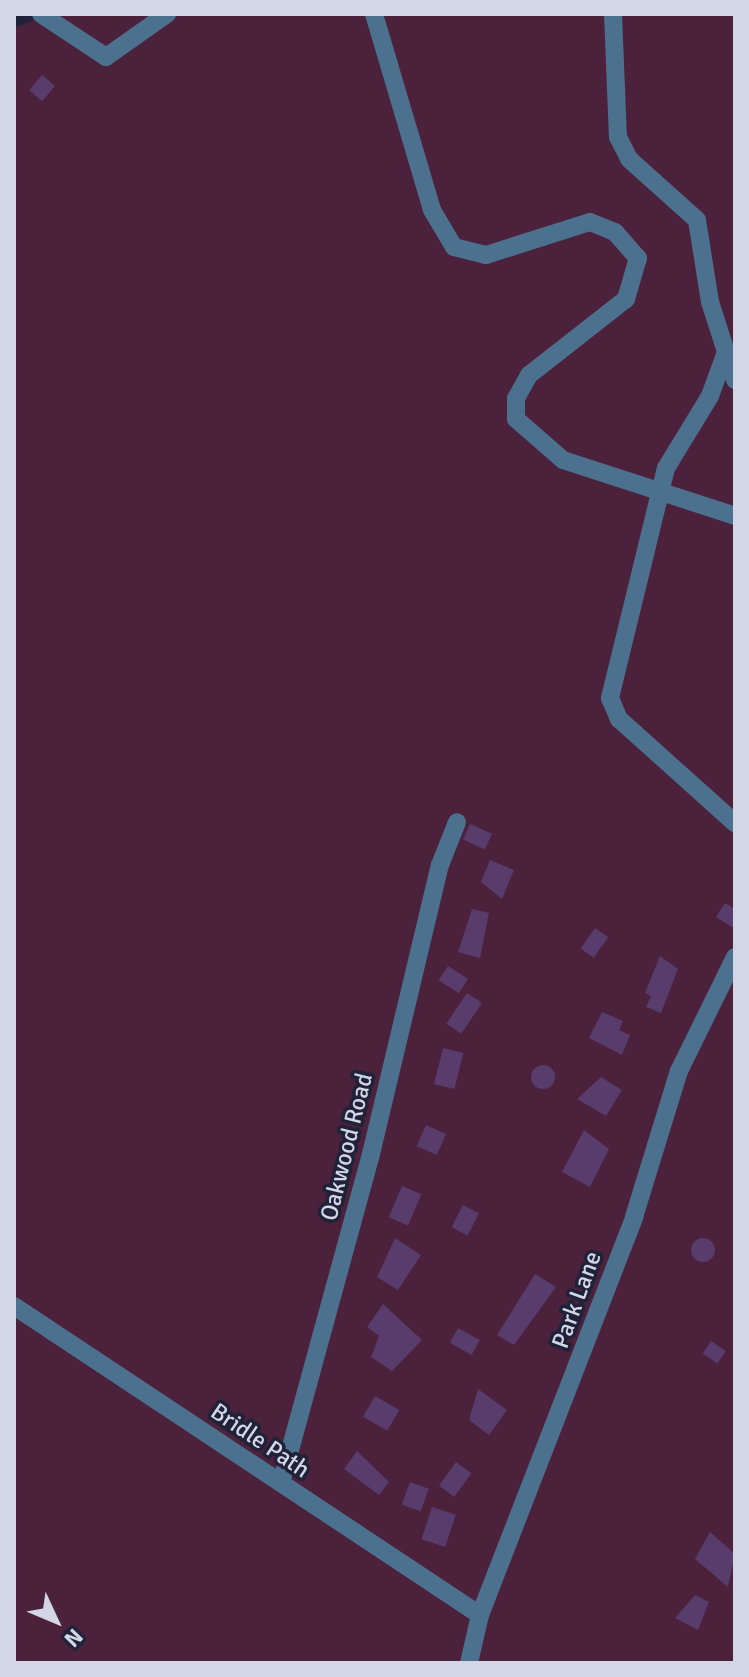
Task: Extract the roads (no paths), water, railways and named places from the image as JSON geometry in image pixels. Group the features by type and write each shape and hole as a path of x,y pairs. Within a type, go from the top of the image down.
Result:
{"street":[{"path":"41,14 106,57 167,14"},
{"path":"374,14 432,210 454,247 486,255 590,222 615,232 638,258 626,299 529,375 516,398 516,419 563,460 735,516"},
{"path":"613,14 618,137 629,159 697,220 735,380"},
{"path":"726,352 710,396 666,468 610,698 619,719 735,823"},
{"name":"Oakwood Road","path":"281,1483 367,1170 440,865 457,822"},
{"name":"Park Lane","path":"469,1663 480,1615 634,1217 679,1071 735,957"},
{"name":"Bridle Path","path":"14,1306 480,1615"}]}
